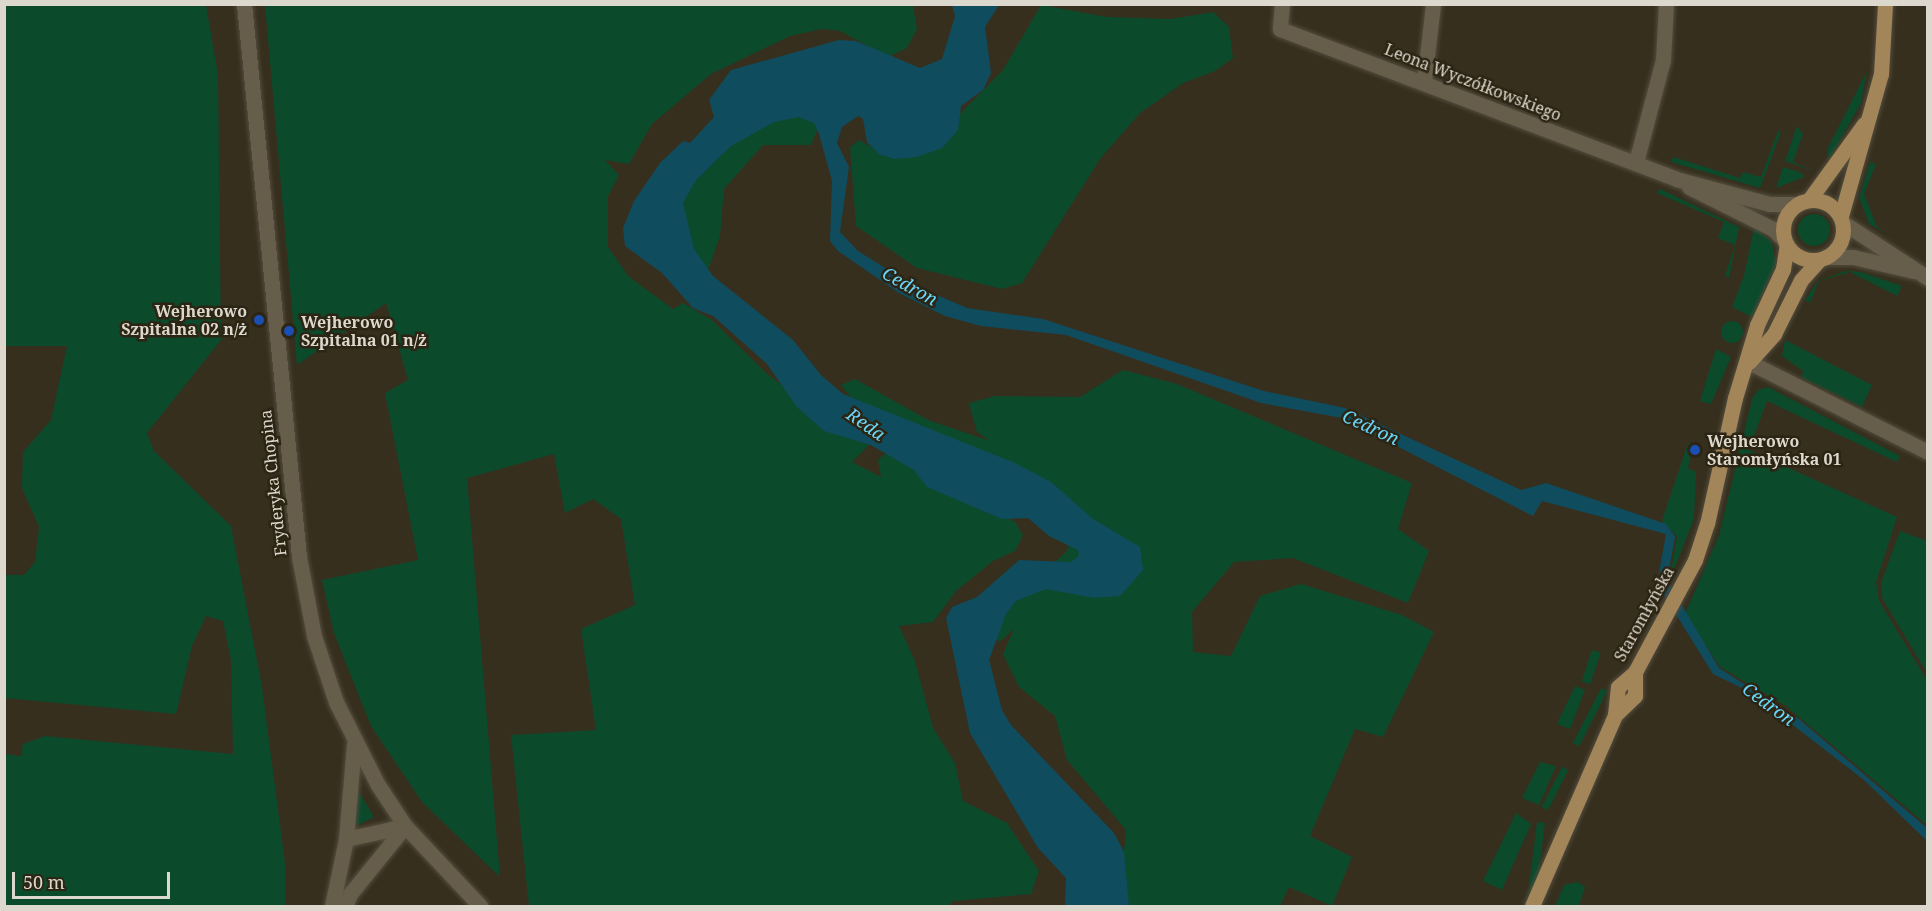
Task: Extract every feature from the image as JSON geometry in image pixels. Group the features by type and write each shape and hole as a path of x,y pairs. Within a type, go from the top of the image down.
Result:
{"main road":[{"path":"1865,122 1803,202 1784,221 1786,243 1805,260 1823,258 1839,246 1842,219 1884,55 1885,4"},
{"path":"1803,202 1827,202 1842,219"},
{"name":"Staromłyńska","path":"1532,906 1615,715 1635,696 1635,672 1695,560 1707,524 1735,398 1749,362 1757,325 1779,279 1786,243"},
{"name":"Staromłyńska","path":"1749,362 1774,334 1801,280 1823,258"}],"street":[{"name":"Fryderyka Chopina","path":"244,4 299,557 314,636 354,744 405,826 480,906"},
{"name":"Leona Wyczółkowskiego","path":"1282,4 1280,29 1676,179 1773,229 1786,243"},
{"path":"1424,82 1433,4"},
{"path":"1635,162 1663,60 1666,4"},
{"name":"Leona Wyczółkowskiego","path":"1676,179 1769,204 1803,202"},
{"path":"1842,219 1890,249 1913,271"},
{"path":"1823,258 1853,257 1913,271 1928,278"},
{"path":"1749,362 1928,452"},
{"path":"332,906 346,839 354,744"},
{"path":"346,839 405,826"},
{"path":"345,906 365,874 405,826"}],"green space":[{"path":"5,4 206,5 218,75 221,340 147,433 154,451 231,526 262,687 285,863 285,906 5,906 5,754 21,756 23,744 45,736 233,754 231,661 223,621 206,616 192,646 176,714 5,698 5,575 24,575 35,562 39,527 22,488 23,452 51,420 67,346 5,346"},
{"path":"265,5 913,5 917,29 907,48 888,57 840,31 822,29 790,36 711,74 652,124 629,164 605,160 619,175 608,196 608,247 629,277 673,309 683,303 712,320 766,373 831,423 870,444 852,462 881,477 878,460 887,452 1015,522 1023,535 1015,551 993,561 956,591 933,622 899,626 915,661 933,728 955,763 963,801 1007,823 1039,871 1031,894 953,901 948,906 529,906 511,735 596,730 581,629 635,605 621,519 593,499 565,513 554,454 467,478 500,877 422,802 371,726 334,633 322,580 418,560 385,393 408,380 386,303 297,365"},
{"path":"1041,5 1107,17 1171,19 1213,12 1229,27 1233,58 1215,71 1183,83 1140,113 1100,159 1022,283 1002,289 917,268 856,226 850,147 859,140 888,156 953,121 1003,70"},
{"path":"1867,71 1861,103 1829,160 1827,150"},
{"path":"833,93 811,145 763,145 724,189 720,236 709,268 680,256 665,164"},
{"path":"1797,126 1803,134 1793,162 1816,172 1785,161"},
{"path":"1778,131 1781,132 1760,188 1671,162 1673,157 1740,178 1743,172 1761,177"},
{"path":"1870,162 1876,164 1864,194 1877,227 1887,234 1869,224 1859,197"},
{"path":"1783,167 1802,173 1804,177 1776,188"},
{"path":"1660,189 1739,227 1729,278 1725,276 1735,245 1718,238 1724,222 1657,193"},
{"path":"1814,214 1825,219 1830,230 1825,241 1814,246 1803,241 1798,230 1803,219"},
{"path":"1754,228 1772,242 1776,264 1752,317 1732,307 1744,276"},
{"path":"1846,271 1861,272 1902,286 1897,296 1850,272 1819,281 1810,303 1805,300 1818,281"},
{"path":"1732,321 1740,324 1743,332 1740,340 1732,343 1724,340 1721,332 1724,324"},
{"path":"1785,340 1872,385 1862,407 1801,377 1803,371 1782,356"},
{"path":"1716,349 1731,357 1711,404 1700,401"},
{"path":"1123,370 1177,384 1412,483 1398,529 1429,551 1408,603 1293,558 1234,562 1192,612 1193,652 1231,656 1260,596 1301,584 1402,615 1434,632 1383,737 1355,729 1310,836 1352,857 1332,906 1289,887 1280,906 1119,906 1126,830 1067,760 1055,716 1019,687 1003,654 1014,629 1001,641 987,639 995,616 1066,552 1074,532 854,401 841,385 855,379 928,420 990,441 977,432 969,403 995,396 1080,397"},
{"path":"1768,387 1900,456 1897,462 1767,401 1749,450 1897,517 1876,582 1879,601 1927,680 1927,825 1786,706 1720,667 1685,614 1719,535 1752,399 1758,390"},
{"path":"1688,443 1693,447 1688,468 1696,472 1694,519 1669,582 1677,537 1662,521"},
{"path":"1900,531 1927,541 1927,673 1882,598 1881,583"},
{"path":"1592,650 1601,653 1590,684 1582,681"},
{"path":"1575,686 1585,690 1570,729 1557,724"},
{"path":"1601,688 1607,691 1579,746 1573,743"},
{"path":"1540,762 1556,766 1539,805 1522,798"},
{"path":"1562,767 1568,770 1548,810 1542,807"},
{"path":"356,787 374,817 352,828"},
{"path":"1516,813 1531,824 1502,890 1483,881"},
{"path":"1537,822 1545,823 1536,899 1528,898"},
{"path":"1578,882 1585,887 1579,906 1555,906 1564,885"}],"water":[{"path":"952,5 999,5 985,27 991,73 983,90 961,106 958,130 942,148 917,157 894,159 879,154 867,142 863,119 858,116 842,127 837,143 849,167 840,232 858,251 909,283 967,308 1043,319 1264,391 1345,408 1521,490 1546,483 1666,524 1675,537 1667,580 1719,668 1799,719 1927,828 1927,841 1864,780 1750,692 1713,674 1657,584 1666,534 1542,501 1533,516 1342,418 1261,403 1066,335 981,326 945,316 899,293 838,251 830,241 832,181 814,123 799,117 774,122 731,146 696,180 683,203 694,249 713,276 793,340 821,375 843,394 1015,463 1051,482 1093,519 1140,547 1143,570 1120,596 1094,598 1046,589 1016,601 1006,614 989,660 1002,710 1011,725 1114,833 1124,852 1129,906 1065,906 1066,878 1038,848 970,733 946,618 952,607 977,597 1019,560 1071,562 1079,556 1078,550 1049,536 1028,518 1002,519 927,487 914,470 871,445 824,431 797,407 767,364 713,316 693,308 662,273 625,246 623,228 634,201 660,163 683,141 690,143 714,117 709,100 731,70 839,40 856,41 920,68 942,59 955,16"}],"place":[{"name":"Wejherowo Szpitalna 02 n/ż","path":"259,320"},
{"name":"Wejherowo Szpitalna 01 n/ż","path":"289,331"},
{"name":"Wejherowo Staromłyńska 01","path":"1695,450"}],"water label":[{"name":"Cedron","path":"910,286"},
{"name":"Reda","path":"866,424"},
{"name":"Cedron","path":"1371,427"},
{"name":"Cedron","path":"1769,704"}]}
